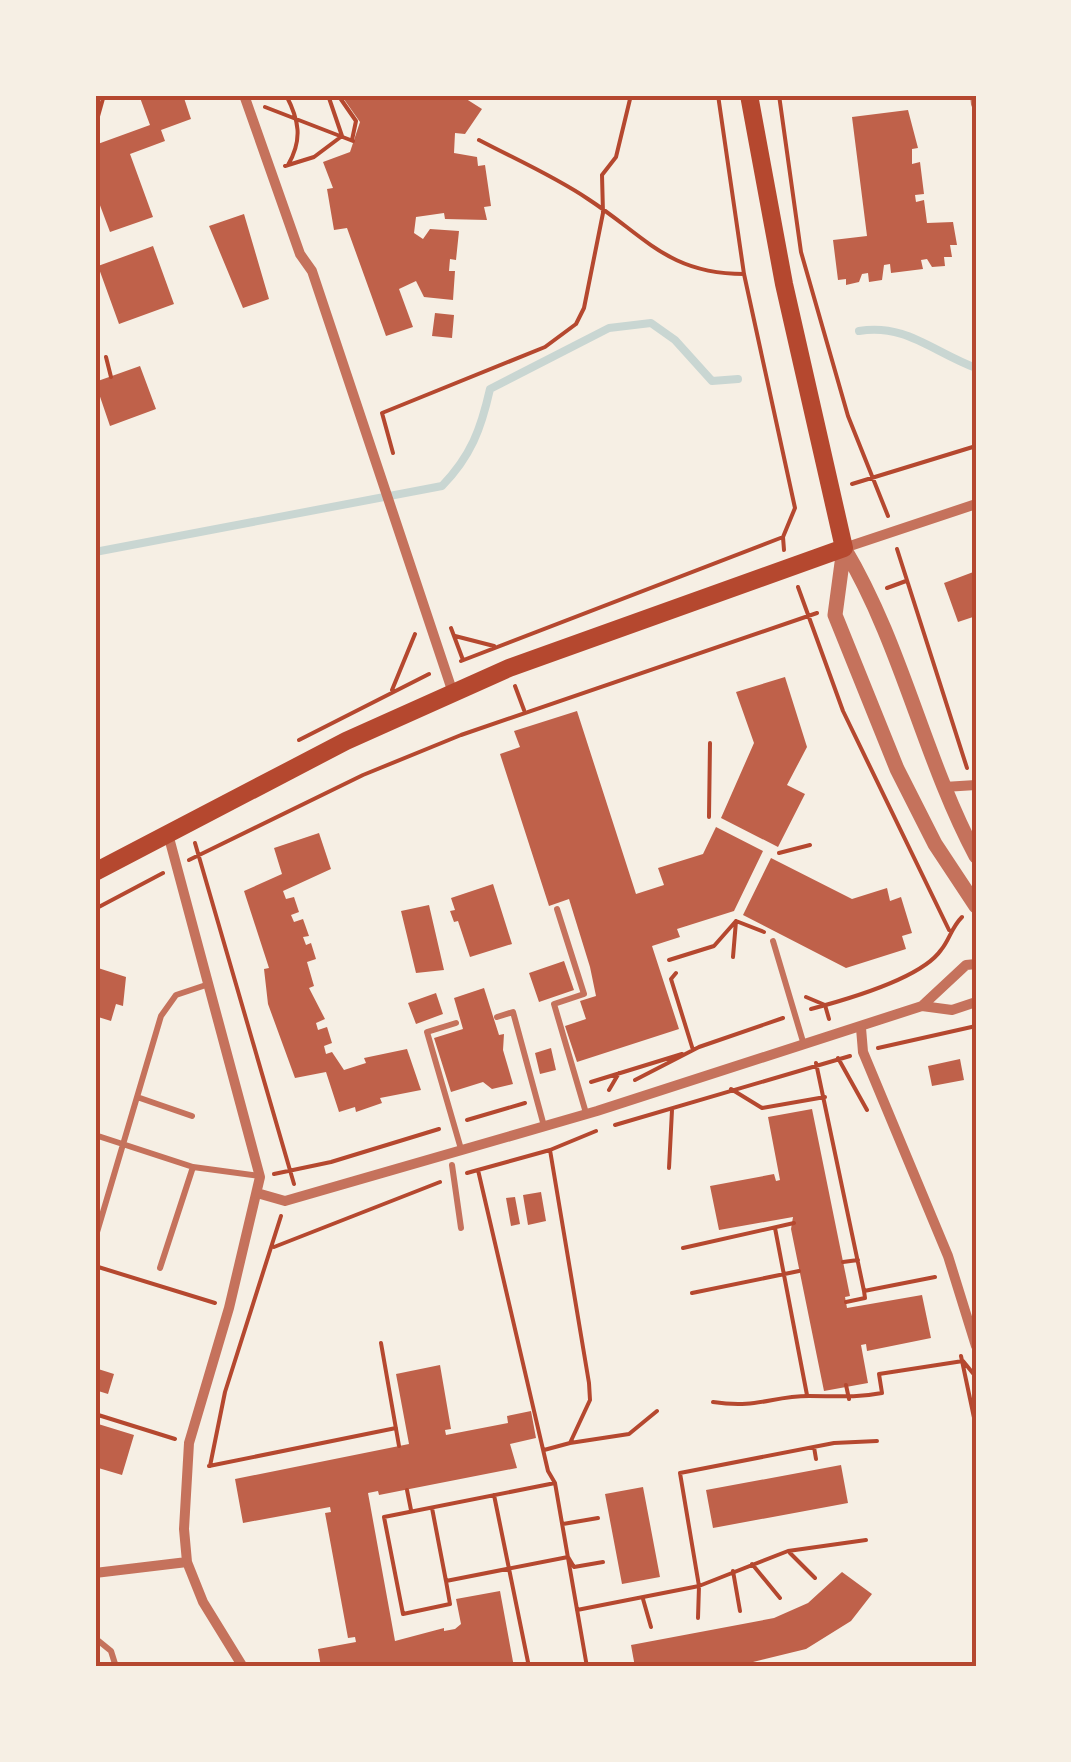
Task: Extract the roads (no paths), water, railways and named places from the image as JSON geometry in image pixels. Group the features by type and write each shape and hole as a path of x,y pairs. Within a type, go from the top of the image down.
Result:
{"main road":[{"path":"95,872 346,740 567,646 844,548 784,284 749,95"}],"street":[{"path":"244,95 300,254 312,271 454,694"},
{"path":"975,95 976,104"},
{"path":"844,548 976,504"},
{"path":"844,548 871,594 944,788 976,856"},
{"path":"844,548 836,615 897,769 935,844 975,905"},
{"path":"944,788 970,784"},
{"path":"168,834 260,1176 230,1308 189,1443 186,1470 188,1562 202,1602 243,1667"},
{"path":"258,1194 285,1200 586,1114 861,1028 922,1006 966,965 976,964"},
{"path":"922,1006 952,1010 976,1002"},
{"path":"861,1028 862,1052 948,1256 976,1346"},
{"path":"95,1573 188,1562"}],"lane":[{"path":"557,910 584,994 554,1004 586,1114"},
{"path":"773,941 804,1046"},
{"path":"95,1239 166,1006 176,995 210,984"},
{"path":"497,1017 513,1012 544,1126"},
{"path":"456,1023 427,1032 466,1148"},
{"path":"136,1097 192,1116"},
{"path":"95,1136 193,1167 260,1176"},
{"path":"452,1166 461,1228"},
{"path":"160,1268 193,1167"},
{"path":"95,1638 111,1651 116,1667"}],"waterway":[{"path":"95,552 442,486 474,441 490,389 609,328 651,323 675,340 712,381 738,379"},
{"path":"859,331 905,335 976,368"}]}
